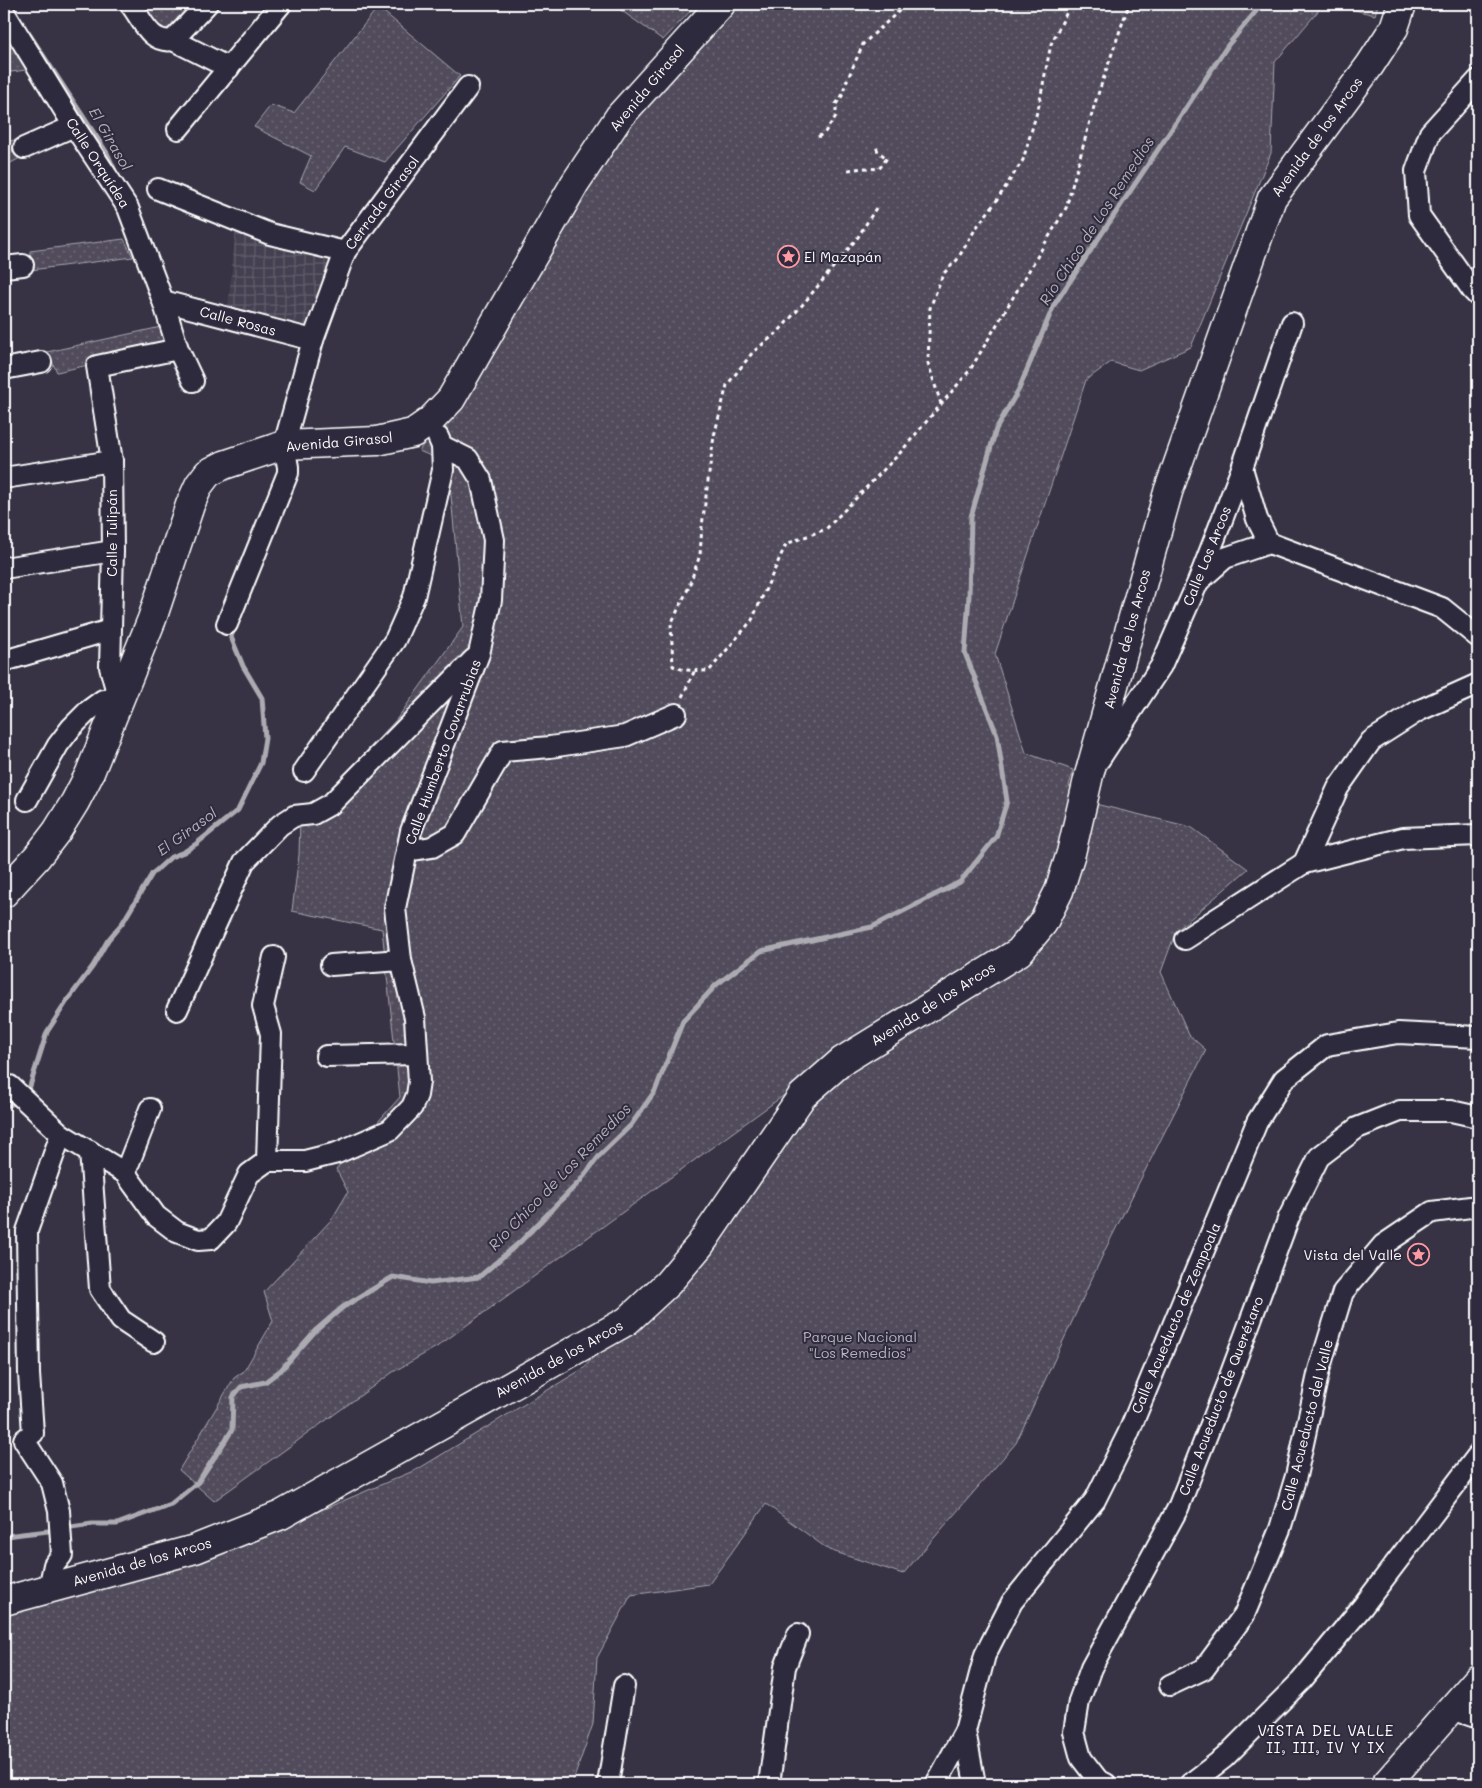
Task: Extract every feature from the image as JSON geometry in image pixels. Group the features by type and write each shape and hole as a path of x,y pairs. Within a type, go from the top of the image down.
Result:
{"main road":[{"name":"Avenida Girasol","path":"4,893 58,831 89,775 152,619 190,505 199,485 208,473 224,465 284,445 378,441 413,433 430,421 451,399 575,182 619,117 721,4"},
{"name":"Avenida de los Arcos","path":"10,1599 195,1549 281,1515 627,1321 668,1283 700,1245 802,1096 842,1061 1019,952 1043,923 1059,891 1071,853 1090,775 1168,492 1272,198 1370,65 1394,28 1402,4"},
{"path":"1386,1784 1478,1680"}],"street":[{"path":"130,4 148,33 167,42 173,40 207,4"},
{"path":"178,129 281,4"},
{"name":"Calle Orquídea","path":"4,12 74,126 128,208 164,301 178,349 192,381"},
{"path":"173,40 229,68"},
{"path":"1478,80 1430,133 1416,170 1418,215 1473,292 1478,296"},
{"name":"Cerrada Girasol","path":"284,445 313,340 345,252 468,87"},
{"path":"24,148 74,126"},
{"path":"158,189 270,234 345,252"},
{"name":"Calle Rosas","path":"164,301 313,340"},
{"name":"Calle Los Arcos","path":"1090,775 1161,666 1198,582 1242,468 1292,323"},
{"name":"Calle Tulipán","path":"119,700 110,667 113,551 112,461 97,366 178,349"},
{"path":"4,369 41,362"},
{"path":"304,771 395,640 414,597 443,470 442,446 430,421"},
{"path":"227,624 288,473 284,445"},
{"name":"Calle Humberto Covarrubias","path":"267,1161 305,1161 337,1153 390,1130 412,1107 417,1095 419,1082 415,1018 401,960 395,908 411,831 479,654 491,600 494,540 481,480 468,459 442,446"},
{"path":"4,478 112,461"},
{"path":"1242,468 1257,519 1269,544"},
{"path":"1198,582 1225,558 1269,544 1442,608 1478,637"},
{"path":"4,568 113,551"},
{"path":"4,661 110,630"},
{"path":"178,1010 244,862 280,825 294,816 312,814 330,804 479,654"},
{"path":"1304,863 1338,788 1372,740 1418,711 1478,684"},
{"path":"27,800 58,746 71,728 88,710 102,700 119,700"},
{"path":"407,851 432,847 454,834 503,751 550,747 624,736 676,714"},
{"path":"1185,939 1304,863 1403,838 1478,835"},
{"path":"7,1087 61,1134 125,1172 156,1216 178,1232 198,1240 211,1239 226,1223 249,1174 267,1161 271,1034 263,1006 274,956"},
{"path":"331,965 401,960"},
{"name":"Calle Acueducto de Zempoala","path":"965,1731 985,1655 1012,1602 1095,1500 1128,1434 1257,1122 1284,1079 1327,1045 1398,1033 1478,1036"},
{"path":"326,1056 417,1054"},
{"path":"125,1172 150,1109"},
{"name":"Calle Acueducto de Querétaro","path":"1106,1784 1098,1780 1081,1758 1074,1732 1079,1701 1091,1668 1178,1508 1230,1376 1288,1217 1319,1157 1357,1128 1400,1111 1451,1111 1478,1117"},
{"path":"49,1588 54,1565 62,1555 60,1518 52,1483 24,1440 33,1433 29,1374 27,1231 61,1134"},
{"path":"90,1151 100,1289 121,1320 154,1342"},
{"name":"Calle Acueducto del Valle","path":"1170,1685 1204,1669 1244,1615 1280,1529 1296,1476 1318,1370 1343,1292 1383,1245 1432,1212 1478,1206"},
{"path":"1190,1784 1224,1758 1301,1681 1363,1606 1478,1455"},
{"path":"769,1784 785,1667 798,1634"},
{"path":"608,1784 624,1686"},
{"path":"1452,1709 1478,1718"},
{"path":"936,1784 965,1731"},
{"path":"965,1731 975,1784"}],"path":[{"path":"818,137 830,126 836,116 836,104 842,96 845,85 864,44 899,11 912,4"},
{"path":"941,404 928,362 930,308 943,274 957,260 976,228 996,203 1023,160 1039,106 1051,44 1071,4"},
{"path":"876,208 858,237 804,303 778,332 753,352 727,385 714,436 700,555 688,588 671,624 673,666 684,670 709,671 752,620 786,544 826,529 899,454 970,370 1066,208 1095,103 1128,4"},
{"path":"848,170 863,168 879,169 888,158 878,152 876,146"},
{"path":"676,714 683,694 695,670"}],"shaded area":[{"path":"236,227 333,256 310,331 228,308"}],"green space":[{"path":"132,4 197,4 169,36"},
{"path":"612,4 697,4 663,40"},
{"name":"Parque Nacional \"Los Remedios\"","path":"735,4 1324,4 1275,62 1271,153 1191,347 1139,370 1111,362 1086,380 995,654 1026,753 1073,770 1069,786 1091,803 1191,827 1248,869 1176,931 1161,972 1189,1035 1206,1050 1106,1248 1016,1443 903,1574 829,1550 766,1504 709,1584 631,1595 597,1658 593,1724 572,1784 4,1784 4,1613 244,1543 418,1469 584,1368 813,1107 794,1088 438,1346 393,1372 214,1501 179,1470 234,1378 244,1371 273,1321 264,1292 332,1219 348,1192 336,1169 400,1097 382,929 292,911 299,855 300,822 396,720 463,627 448,463 419,451 469,377 631,115"},
{"path":"1330,4 1378,4 1375,15"},
{"path":"378,7 460,76 385,162 345,147 315,190 300,182 311,156 254,127 271,105 294,113"},
{"path":"18,47 26,70 4,73 4,48"},
{"path":"15,140 22,157 5,166 8,205 4,205 4,142"},
{"path":"124,239 133,257 31,270 30,251"},
{"path":"161,327 168,347 57,372 47,352"}],"waterway":[{"name":"Río Chico de Los Remedios","path":"64,1528 92,1524 117,1524 171,1504 198,1482 232,1430 233,1397 241,1387 265,1382 281,1370 315,1331 343,1307 393,1277 431,1283 479,1277 520,1242 580,1181 600,1155 631,1125 655,1091 683,1021 716,985 761,951 872,927 960,882 996,837 1007,801 997,735 965,653 971,517 996,429 1019,389 1054,305 1228,45 1262,4"},
{"name":"El Girasol","path":"28,32 107,153 116,173"},
{"name":"El Girasol","path":"25,1094 30,1086 47,1032 93,966 108,940 123,922 152,874 171,857 184,852 196,844 238,810 261,763 265,738 262,698 243,666 231,637 235,626"},
{"name":"El Girasol","path":"4,1107 19,1100"},
{"name":"Río Chico de Los Remedios","path":"4,1537 55,1530"}],"place":[{"name":"El Mazapán","path":"788,257"},
{"name":"Vista del Valle","path":"1418,1255"}],"district":[{"name":"VISTA DEL VALLE II, III, IV Y IX","path":"1326,1740"}]}
